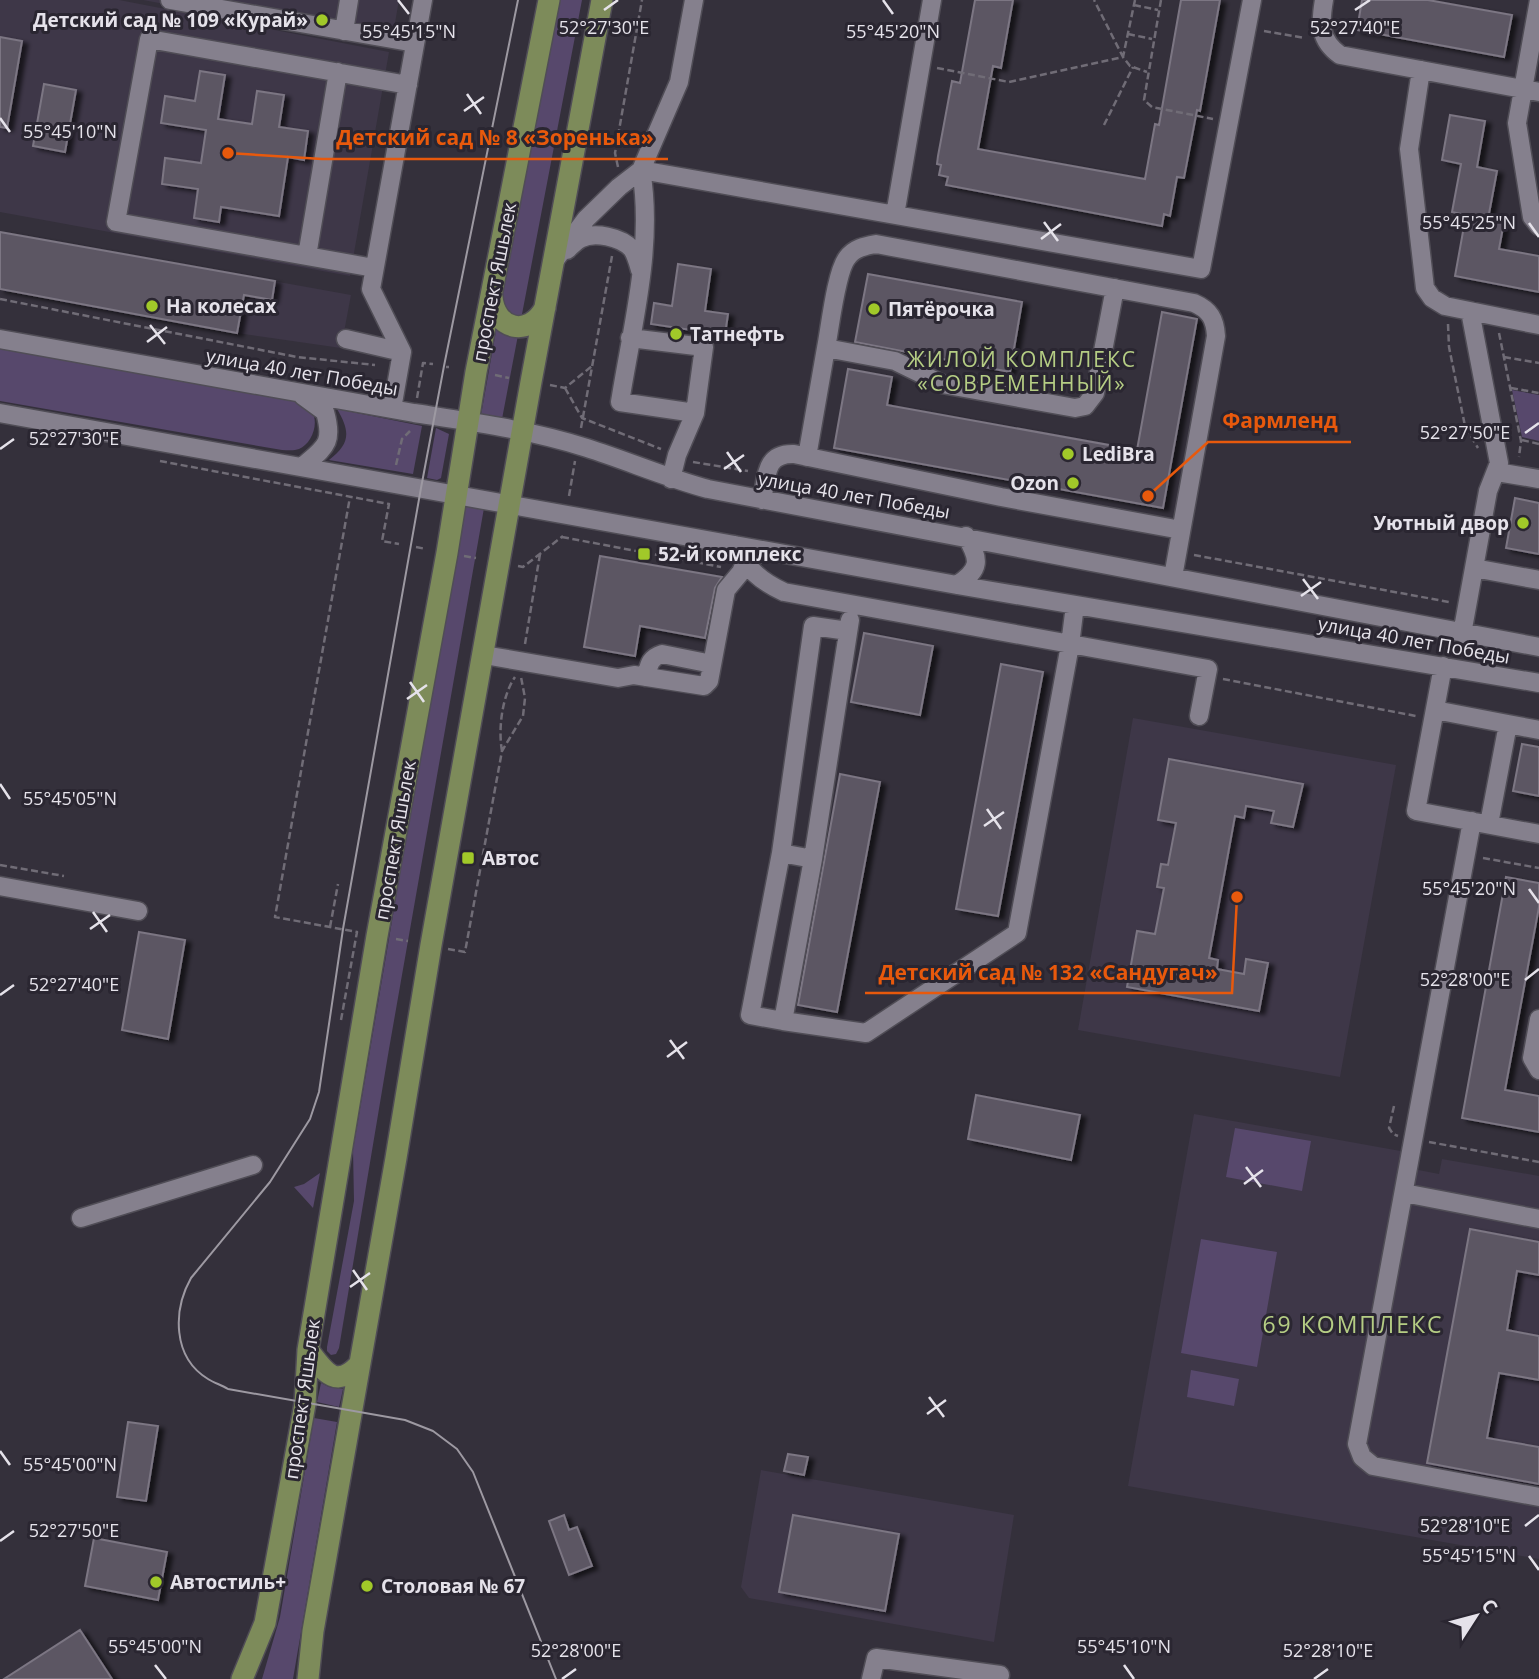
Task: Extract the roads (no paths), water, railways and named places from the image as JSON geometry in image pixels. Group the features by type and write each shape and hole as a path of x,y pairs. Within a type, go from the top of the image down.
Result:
{"main road":[{"name":"проспект Яшьлек","path":"242,1679 265,1623 305,1404 308,1350 377,936 480,354 550,0"},
{"path":"309,1679 313,1631 359,1365 510,504 602,0"},
{"path":"492,297 497,316 514,326 523,327 533,323 545,308"},
{"path":"308,1350 330,1376 350,1374 359,1365"}],"street":[{"path":"170,0 415,43"},
{"path":"344,31 349,0"},
{"path":"392,409 402,352 371,289 423,0"},
{"path":"554,262 586,219 641,170 679,82 694,0"},
{"path":"895,215 932,0"},
{"path":"641,170 1201,269 1252,0"},
{"path":"1324,0 1320,22 1326,41 1340,55 1531,90"},
{"path":"1539,0 1531,90 1517,127 1532,217 1539,226"},
{"path":"374,268 117,222 149,39 408,85"},
{"path":"1422,70 1410,136 1409,157 1425,288 1437,302 1449,307 1539,325"},
{"path":"307,256 338,72"},
{"path":"641,170 644,186 641,276 620,402 695,413"},
{"path":"554,262 580,239 598,235 616,239 631,248 638,260 641,276"},
{"path":"807,457 841,267 847,258 861,247 876,244 1194,303 1204,307 1216,323 1216,336 1173,577"},
{"path":"826,348 901,362 942,384 1075,408 1091,401 1096,393 1115,288"},
{"path":"1462,634 1488,491 1497,472 1499,455 1469,311"},
{"path":"630,338 704,347 695,413 677,455 671,479"},
{"name":"улица 40 лет Победы","path":"0,339 469,421 585,447 671,479 762,500 966,536 1539,647"},
{"path":"346,339 402,352"},
{"path":"292,391 314,402 325,412 330,429 325,447 302,467"},
{"name":"улица 40 лет Победы","path":"0,413 957,585 1539,683"},
{"path":"762,500 769,464 784,454 1181,530"},
{"path":"1497,472 1539,479"},
{"path":"957,585 971,575 977,562 966,536"},
{"path":"735,545 745,563 760,579 784,593 1208,670 1199,716"},
{"path":"484,655 618,678 634,675 704,686 709,681 726,590 745,563 765,550"},
{"path":"1474,568 1539,580"},
{"path":"783,1021 813,859 852,605"},
{"path":"848,631 813,626 781,853 750,1015 866,1033 1017,933 1075,605"},
{"path":"646,677 649,663 662,654 712,664"},
{"path":"1443,666 1416,811 1539,834"},
{"path":"1435,710 1539,730"},
{"path":"1508,724 1481,823 1466,855 1357,1444 1359,1452 1373,1466 1539,1497"},
{"path":"781,853 813,859"},
{"path":"0,886 138,911"},
{"path":"1539,1019 1532,1058 1539,1070"},
{"path":"81,1218 253,1165"},
{"path":"1404,1193 1539,1219"},
{"path":"870,1679 876,1658 1000,1675"}],"tram line":[{"path":"518,0 421,488 343,929 319,1092 310,1119 270,1182 191,1278 181,1304 179,1332 182,1346 196,1370 228,1389 405,1420 433,1431 457,1449 473,1472 556,1679"}],"place":[{"name":"Детский сад № 109 «Курай»","path":"322,20"},
{"name":"Детский сад № 8 «Зоренька»","path":"228,153"},
{"name":"На колесах","path":"152,306"},
{"name":"Пятёрочка","path":"874,309"},
{"name":"Татнефть","path":"676,334"},
{"name":"LediBra","path":"1068,454"},
{"name":"Ozon","path":"1073,483"},
{"name":"Фармленд","path":"1148,496"},
{"name":"Уютный двор","path":"1523,523"},
{"name":"52-й комплекс","path":"644,554"},
{"name":"Автос","path":"468,858"},
{"name":"Детский сад № 132 «Сандугач»","path":"1237,897"},
{"name":"Автостиль+","path":"156,1582"},
{"name":"Столовая № 67","path":"367,1586"}],"district":[{"name":"ЖИЛОЙ КОМПЛЕКС «СОВРЕМЕННЫЙ»","path":"1022,371"},
{"name":"69 КОМПЛЕКС","path":"1353,1324"}]}
